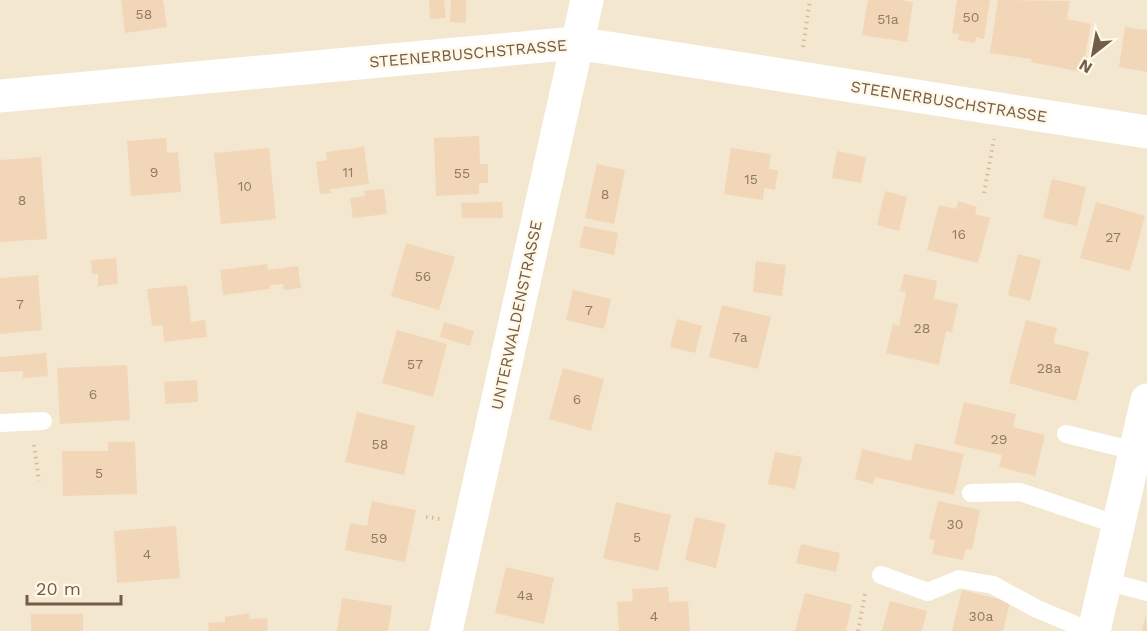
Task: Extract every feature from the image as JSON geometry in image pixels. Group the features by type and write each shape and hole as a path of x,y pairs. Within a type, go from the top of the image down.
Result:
{"street":[{"name":"UNTERWALDENSTRASSE","path":"446,631 587,0"},
{"name":"STEENERBUSCHSTRASSE","path":"0,96 576,43 1147,132"},
{"path":"1092,631 1106,581 1147,400"}],"lane":[{"path":"0,423 37,421"},
{"path":"1066,434 1135,451"},
{"path":"971,493 1020,492 1118,525"},
{"path":"881,575 928,592 959,579 993,585 1037,609 1092,631"},
{"path":"1106,581 1147,592"}],"path":[{"path":"799,77 810,0"},
{"path":"984,193 1000,109"},
{"path":"37,421 39,481"},
{"path":"858,631 867,581 881,575"}],"shaded area":[{"path":"0,0 1147,0 1147,631 0,631"}],"building":[{"path":"121,0 163,0 167,27 125,33"},
{"path":"429,0 444,0 446,18 430,19"},
{"path":"451,0 466,0 466,23 450,22"},
{"path":"868,0 913,2 907,42 862,35"},
{"path":"957,0 990,0 984,39 976,37 975,43 958,40 959,34 952,33"},
{"path":"998,0 1070,1 1067,19 1091,24 1082,72 1031,62 1032,59 990,53"},
{"path":"1125,27 1147,30 1147,72 1119,67"},
{"path":"479,136 480,164 488,164 488,183 479,183 479,194 436,196 434,138"},
{"path":"166,138 167,153 178,152 181,192 131,196 127,141"},
{"path":"364,147 369,184 330,189 331,193 320,194 316,162 327,160 326,152"},
{"path":"269,148 276,219 221,224 214,153"},
{"path":"731,148 771,154 769,169 778,170 775,190 764,188 763,200 724,194"},
{"path":"837,151 866,157 861,183 832,178"},
{"path":"41,157 47,239 0,242 0,160"},
{"path":"597,164 625,170 614,224 585,218"},
{"path":"1052,179 1086,187 1077,226 1043,218"},
{"path":"384,189 387,214 353,218 350,198 365,196 364,191"},
{"path":"885,191 907,197 899,231 877,225"},
{"path":"958,201 977,207 975,214 990,218 978,263 927,250 939,205 956,209"},
{"path":"502,202 503,218 462,218 461,203"},
{"path":"1096,202 1145,216 1130,271 1080,258"},
{"path":"584,226 618,233 614,255 579,247"},
{"path":"406,243 455,257 439,310 391,296"},
{"path":"1018,254 1041,260 1030,301 1008,295"},
{"path":"116,258 118,284 98,286 98,274 92,274 91,260"},
{"path":"756,261 786,265 782,296 753,292"},
{"path":"267,264 268,270 298,266 301,288 284,290 283,284 270,285 270,289 223,295 220,270"},
{"path":"904,274 937,281 934,299 958,304 952,332 946,331 939,365 886,353 893,324 899,326 906,292 900,291"},
{"path":"38,275 42,330 0,334 0,278"},
{"path":"187,285 191,322 205,320 207,337 164,342 163,325 152,326 147,289"},
{"path":"573,290 611,299 604,329 566,320"},
{"path":"722,305 771,317 758,369 709,357"},
{"path":"677,319 702,326 695,353 670,347"},
{"path":"1026,320 1057,328 1053,343 1089,352 1076,401 1009,383"},
{"path":"444,322 474,331 470,346 440,337"},
{"path":"397,330 447,344 433,397 382,383"},
{"path":"46,353 48,376 23,378 23,371 0,372 0,357"},
{"path":"127,365 130,420 60,424 57,368"},
{"path":"563,368 604,379 591,431 549,419"},
{"path":"197,380 198,402 165,404 164,382"},
{"path":"964,402 1016,414 1013,427 1045,435 1035,476 999,467 1002,455 954,444"},
{"path":"357,412 415,426 404,475 345,462"},
{"path":"108,442 135,442 137,494 63,496 62,451 108,451"},
{"path":"915,443 964,454 954,495 875,477 873,484 855,479 862,449 911,461"},
{"path":"775,452 802,457 795,489 768,484"},
{"path":"372,501 416,510 405,562 345,550 350,523 367,526"},
{"path":"938,501 980,510 972,550 966,549 963,560 932,554 935,540 929,539"},
{"path":"616,502 671,515 658,571 603,558"},
{"path":"695,517 726,524 716,568 685,560"},
{"path":"176,526 180,578 117,583 114,531"},
{"path":"801,544 840,553 836,572 796,563"},
{"path":"506,567 554,578 544,624 495,613"},
{"path":"668,587 669,602 688,601 690,631 619,631 617,602 633,601 632,589"},
{"path":"962,590 1010,602 1003,631 952,631"},
{"path":"805,593 852,605 846,631 795,631"},
{"path":"342,598 392,606 388,631 337,631"},
{"path":"890,601 927,611 922,631 882,631"},
{"path":"249,613 250,619 267,618 268,631 209,631 208,623 225,622 225,617"},
{"path":"31,614 83,614 83,631 31,631"},
{"path":"1146,615 1147,631 1142,631"}]}
